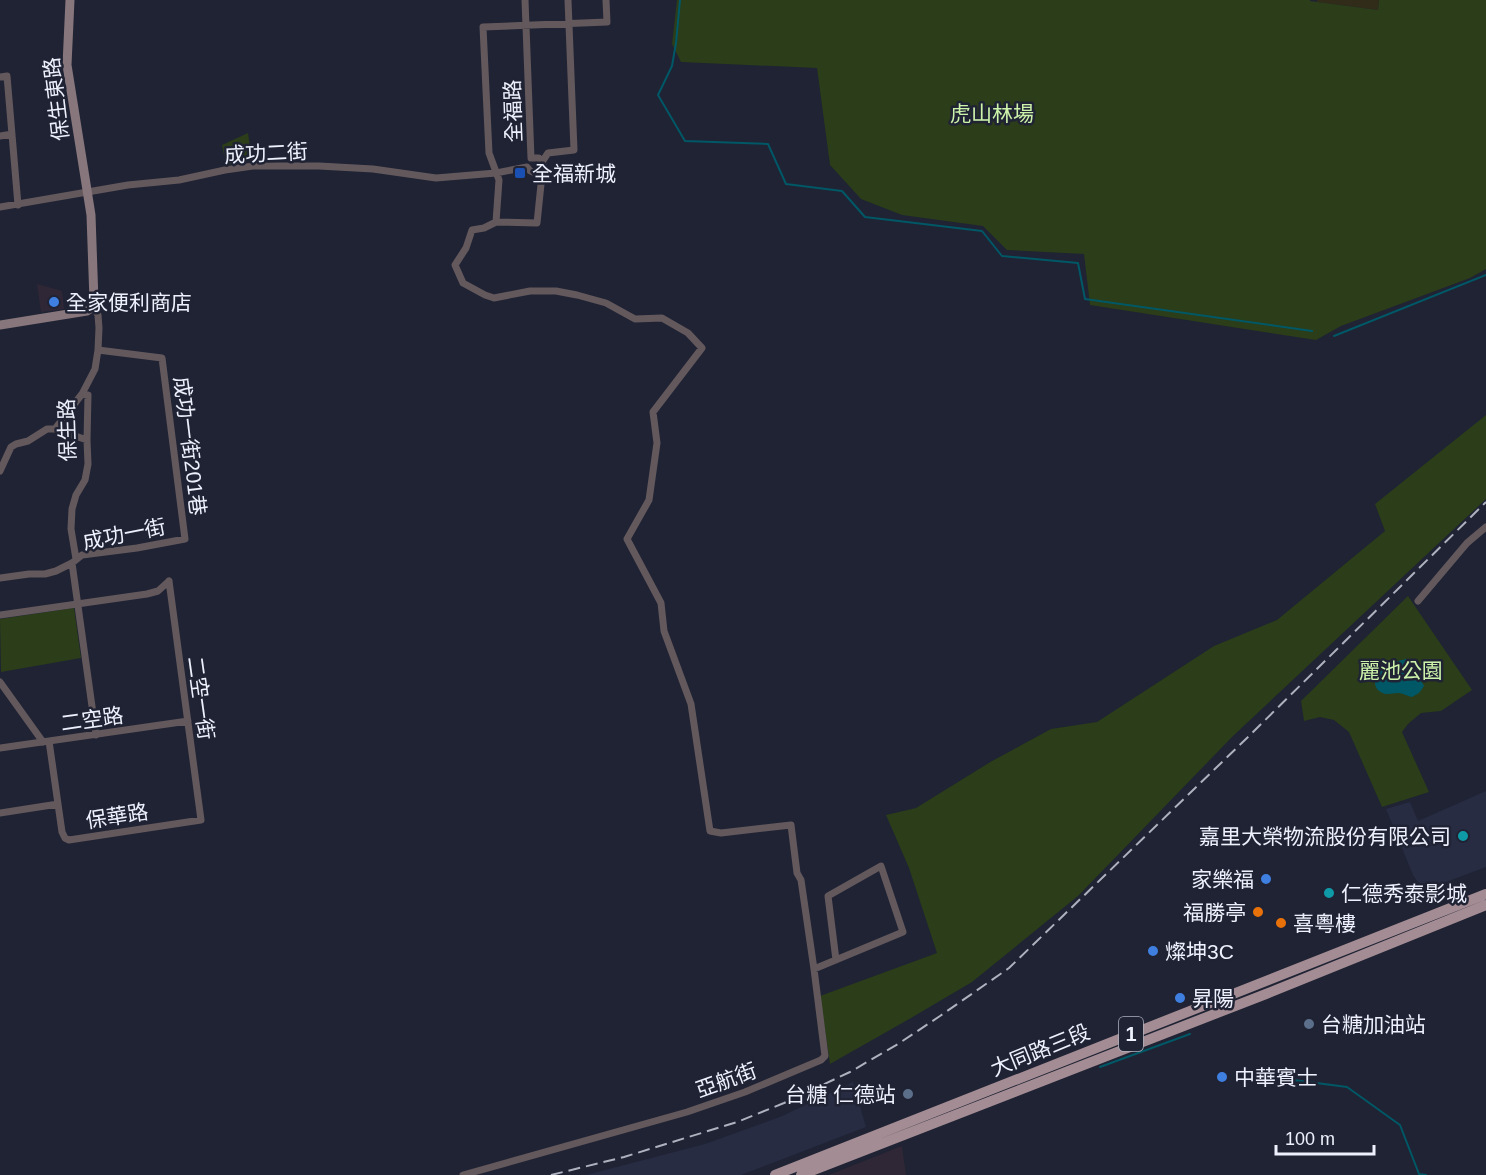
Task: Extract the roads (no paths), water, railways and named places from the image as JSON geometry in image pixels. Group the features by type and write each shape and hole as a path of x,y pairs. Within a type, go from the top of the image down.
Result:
{"main road":[{"name":"大同路三段","path":"775,1175 1486,894"},
{"name":"大同路三段","path":"801,1175 1486,905"}],"street":[{"name":"保生東路","path":"70,0 68,78 88,193"},
{"name":"全福路","path":"496,222 537,223 542,163 539,158 531,158 525,0"},
{"path":"531,158 527,161 530,170 539,171 548,153 574,150 568,0"},
{"path":"496,222 499,180 489,153 483,27 607,22 606,0"},
{"path":"4,77 18,205"},
{"path":"0,136 12,134"},
{"name":"成功二街","path":"0,207 128,185 179,180 253,166 373,169 436,178 530,170"},
{"name":"保生路","path":"88,193 91,215 93,307 98,315 99,328 98,350 95,369 82,394 88,395 88,464 85,480 76,495 72,509 71,529 77,605 96,735"},
{"name":"亞航街","path":"463,1175 687,1112 745,1092 821,1060 825,1056 801,880 797,873 791,825 722,833 710,831 691,704 664,631 661,603 627,539 649,500 657,443 653,412 702,348 688,333 662,318 635,319 606,303 556,291 530,291 494,298 463,283 455,265 466,248 472,230 484,228 496,222"},
{"path":"0,325 87,311 93,307"},
{"name":"成功一街201巷","path":"98,350 162,358 185,539"},
{"path":"55,429 82,394"},
{"path":"0,471 11,447 28,441 47,429 55,429 87,440"},
{"path":"1418,601 1467,543 1486,526"},
{"name":"成功一街","path":"0,578 56,571 82,555 185,539"},
{"name":"二空一街","path":"77,605 154,593 162,589 169,581 201,820"},
{"path":"0,615 77,605"},
{"name":"保華路","path":"0,682 46,741 65,838 69,840 201,820"},
{"name":"二空路","path":"0,748 188,721"},
{"path":"0,813 58,804"},
{"path":"814,969 836,960 903,932 881,866 828,896 836,960"}],"waterway":[{"path":"680,0 672,66 658,95 685,141 768,144 786,184 842,191 865,217 982,231 1002,256 1078,263 1085,299 1312,331"},
{"path":"1334,336 1486,275"},
{"path":"1100,1067 1190,1034"},
{"path":"1286,1079 1347,1087 1400,1125 1419,1174 1426,1175"}],"railway":[{"path":"551,1175 624,1157 737,1122 784,1103 850,1072 898,1044 1009,968 1486,502"}],"place":[{"name":"全福新城","path":"520,173"},
{"name":"全家便利商店","path":"54,302"},
{"name":"嘉里大榮物流股份有限公司","path":"1463,836"},
{"name":"家樂福","path":"1266,879"},
{"name":"仁德秀泰影城","path":"1329,893"},
{"name":"福勝亭","path":"1258,912"},
{"name":"喜粵樓","path":"1281,923"},
{"name":"燦坤3C","path":"1153,951"},
{"name":"昇陽","path":"1180,998"},
{"name":"台糖加油站","path":"1309,1024"},
{"name":"中華賓士","path":"1222,1077"},
{"name":"台糖 仁德站","path":"908,1094"}],"park label":[{"name":"虎山林場","path":"992,113"},
{"name":"麗池公園","path":"1401,670"}]}
